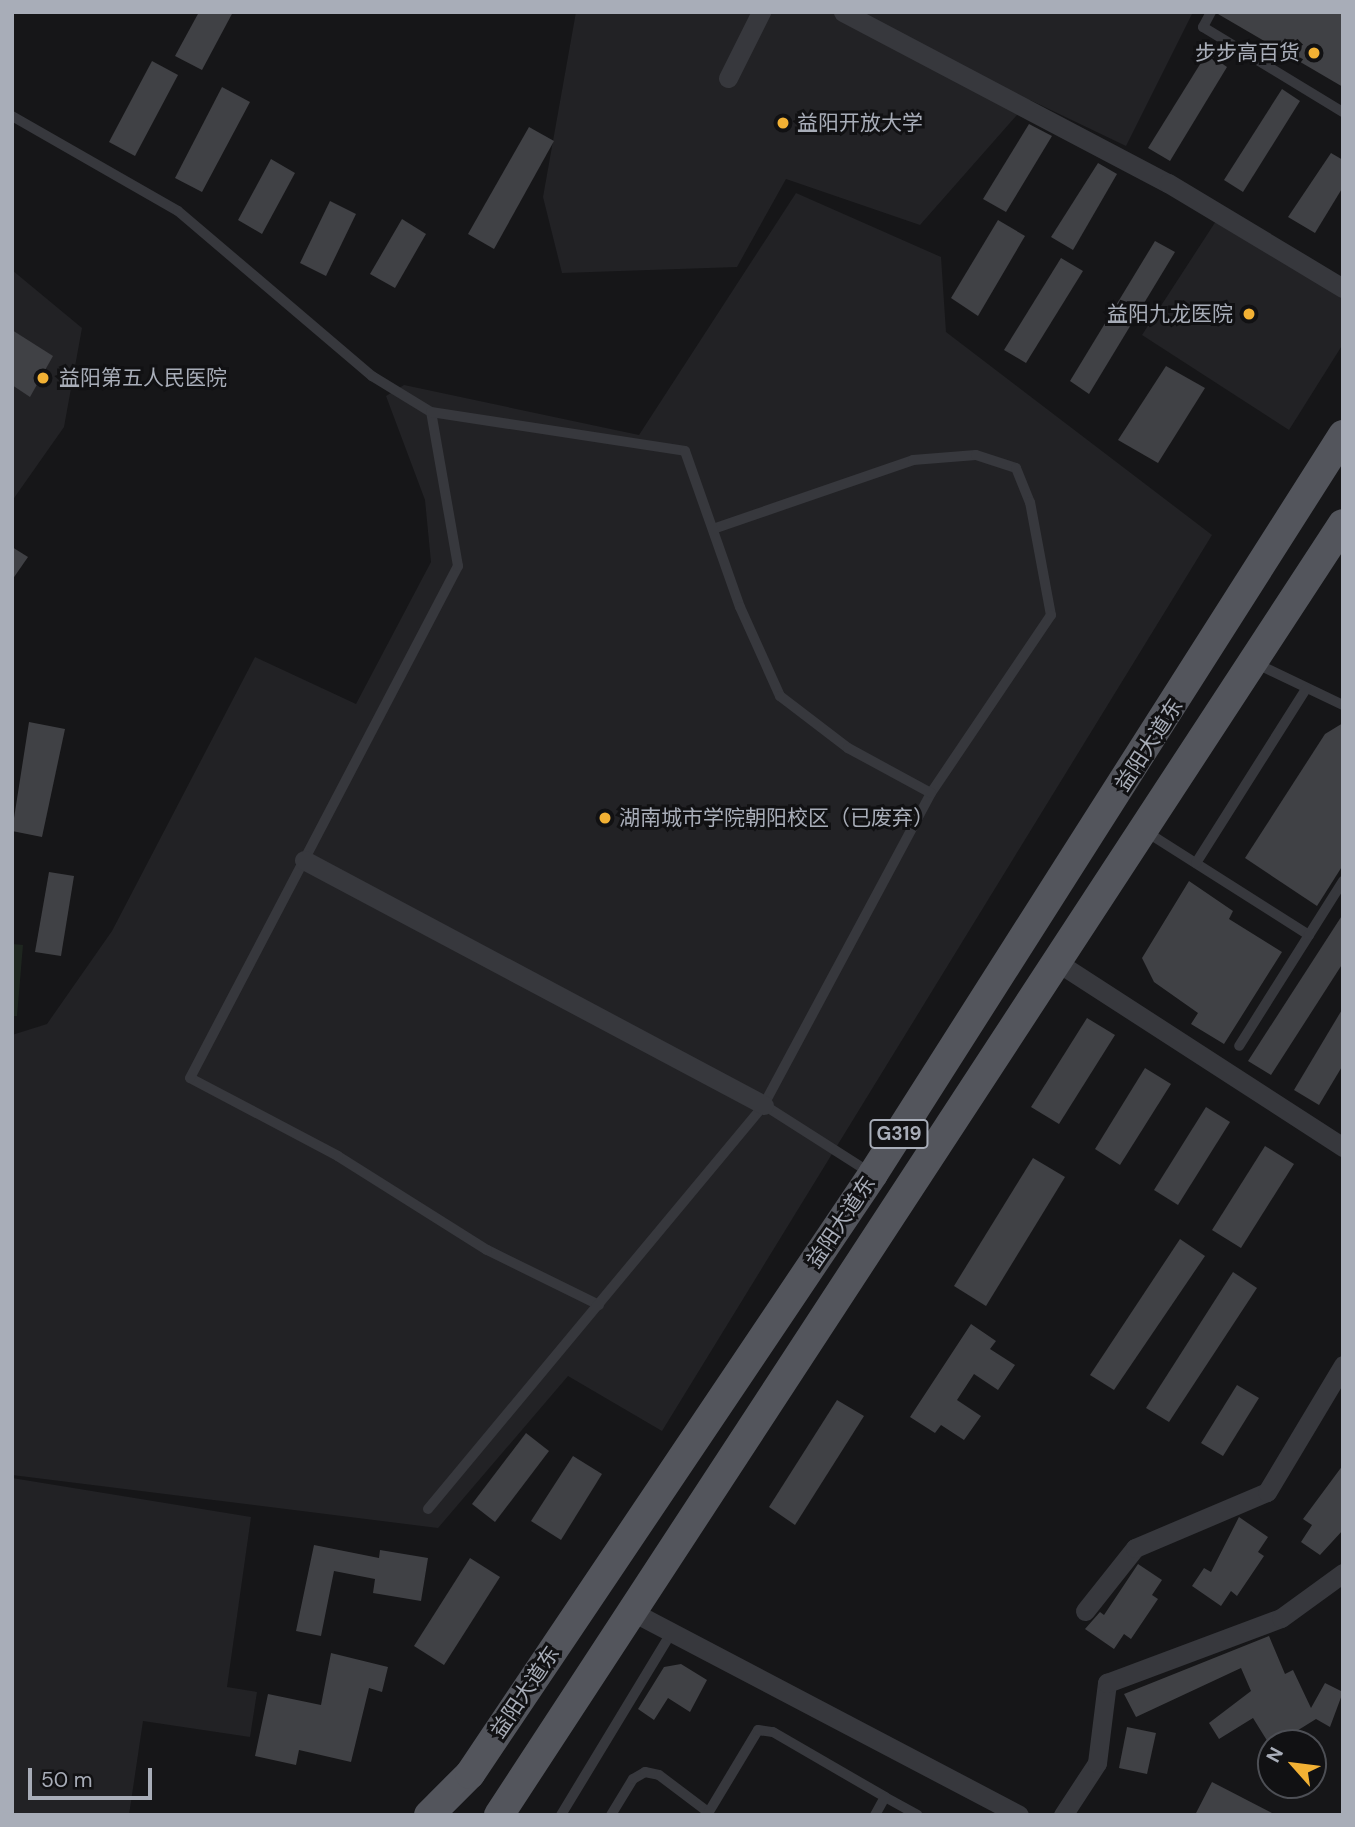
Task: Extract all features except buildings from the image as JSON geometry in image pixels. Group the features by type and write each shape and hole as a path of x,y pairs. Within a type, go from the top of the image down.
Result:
{"main road":[{"name":"益阳大道东","path":"429,1815 470,1773 873,1174 1343,435"},
{"name":"G319","path":"499,1815 1255,663 1343,524"},
{"path":"509,1716 546,1740"}],"street":[{"path":"728,78 761,12"},
{"path":"843,12 1168,183 1343,288"},
{"path":"304,860 764,1104"},
{"path":"1057,962 1343,1147"},
{"path":"1085,1611 1135,1548 1268,1492 1343,1366"},
{"path":"1063,1815 1097,1763 1107,1683 1281,1618 1343,1573"},
{"path":"631,1611 1018,1815"}],"lane":[{"path":"1211,12 1203,27 1343,112"},
{"path":"12,116 178,211 372,376 431,412 685,451 780,696 848,748 932,793"},
{"path":"431,412 458,566 190,1078 338,1156 487,1250 599,1305"},
{"path":"428,1509 764,1104 932,793 1051,615 1030,502 1016,468 976,455 913,460 713,529"},
{"path":"1255,663 1343,705"},
{"path":"1196,863 1306,689"},
{"path":"1144,831 1309,935"},
{"path":"1239,1046 1343,881"},
{"path":"764,1104 873,1174"},
{"path":"561,1815 672,1632"},
{"path":"611,1815 633,1779 645,1772 659,1775 707,1813 758,1730 773,1732 917,1815"},
{"path":"875,1815 885,1797"}],"shaded area":[{"name":"益阳开放大学","path":"576,12 1193,12 1126,146 1030,100 920,225 786,179 737,267 562,273 543,197"},
{"name":"湖南城市学院朝阳校区（已废弃）","path":"796,193 941,257 946,332 1212,535 662,1431 568,1376 438,1528 12,1475 12,1035 47,1024 112,931 255,657 356,704 431,562 425,500 386,396 404,385 639,435"},
{"name":"益阳九龙医院","path":"1216,221 1343,292 1343,344 1289,430 1142,335"},
{"name":"益阳第五人民医院","path":"12,270 82,328 64,427 12,501"},
{"path":"12,944 23,945 17,1016 12,1016"},
{"path":"12,1478 251,1517 227,1687 257,1692 250,1737 143,1721 129,1815 12,1815"}],"place":[{"name":"步步高百货","path":"1314,53"},
{"name":"益阳开放大学","path":"783,123"},
{"name":"益阳九龙医院","path":"1249,314"},
{"name":"益阳第五人民医院","path":"43,378"},
{"name":"湖南城市学院朝阳校区（已废弃）","path":"605,818"}]}
